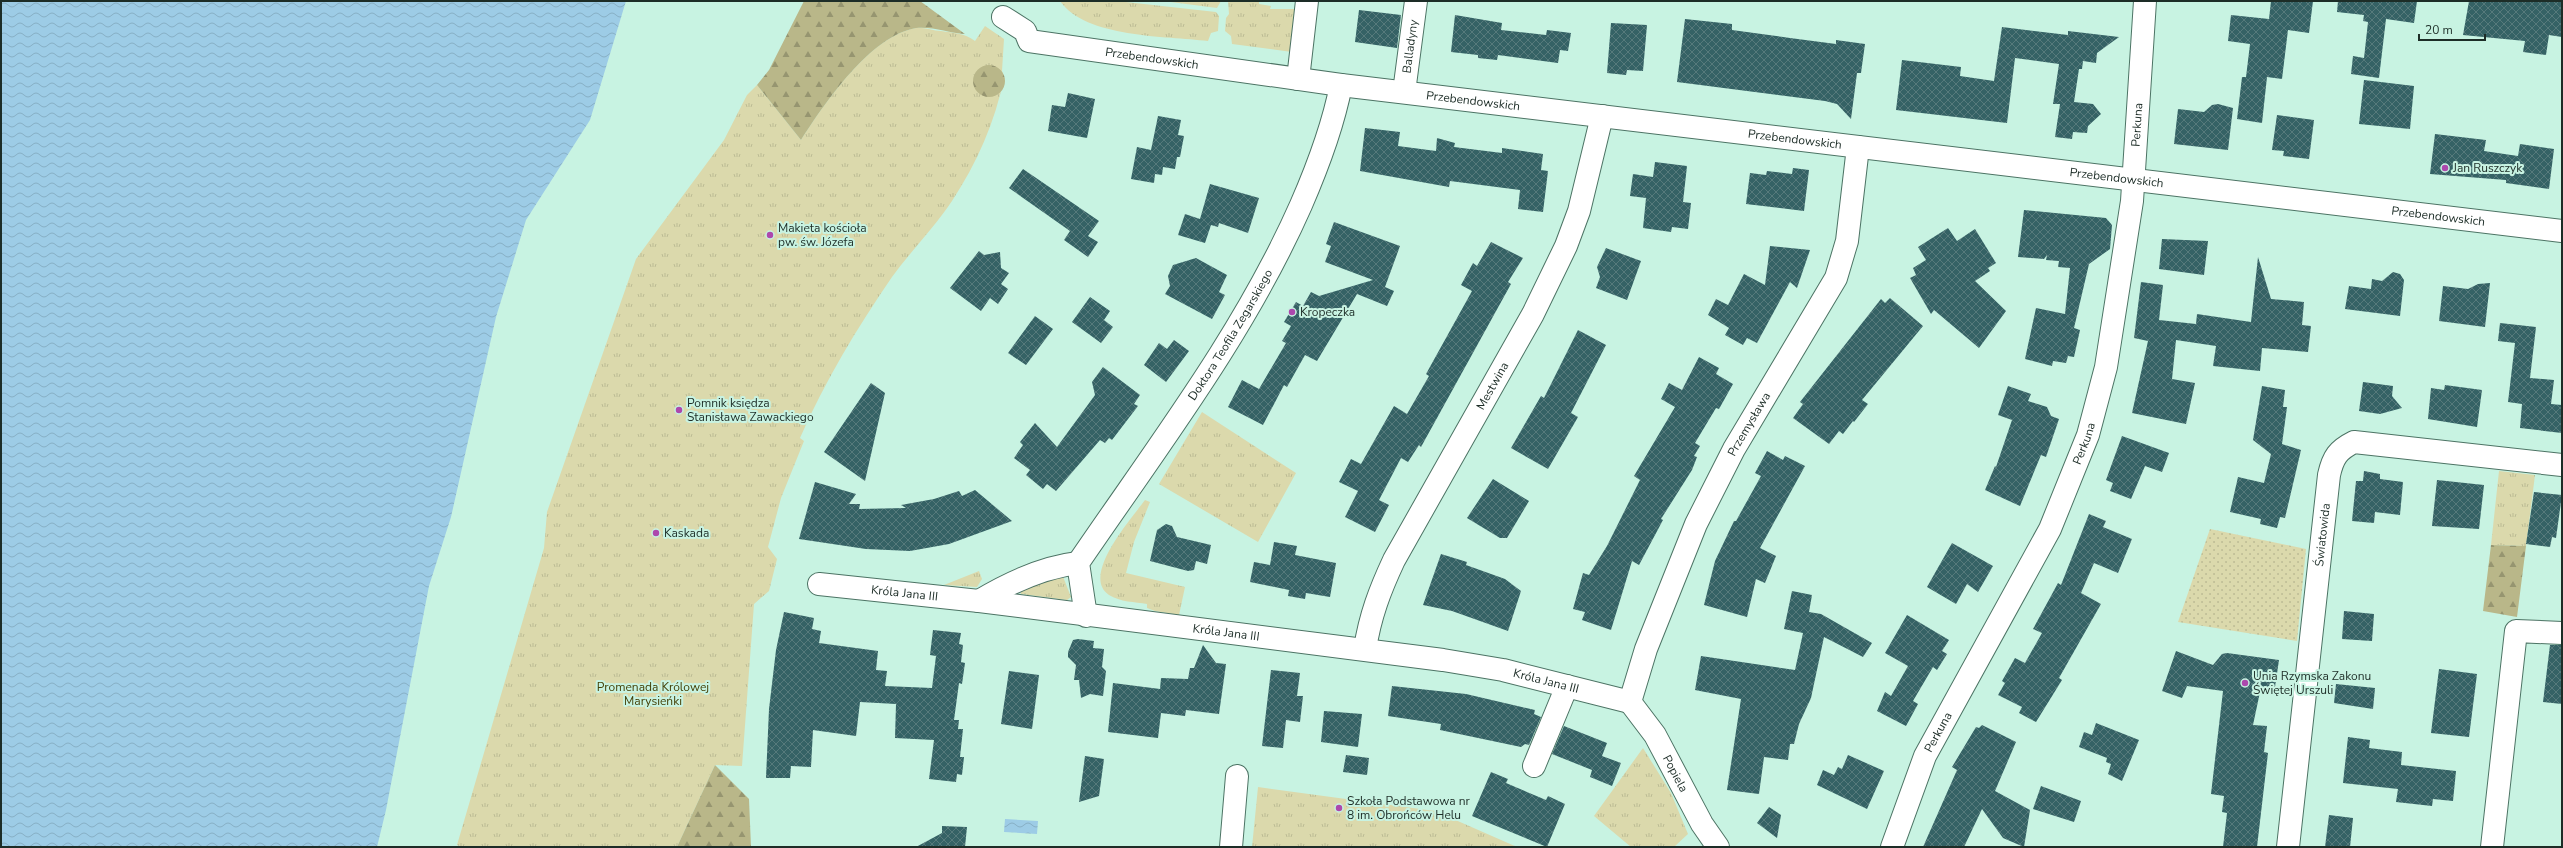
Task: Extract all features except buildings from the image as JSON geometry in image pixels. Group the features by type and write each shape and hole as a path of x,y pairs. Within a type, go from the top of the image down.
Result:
{"street":[{"path":"1298,79 1307,1"},
{"name":"Balladyny","path":"1404,92 1416,1"},
{"name":"Perkuna","path":"1892,847 1925,756 2050,529 2085,442 2107,360 2132,201 2145,1"},
{"name":"Przebendowskich","path":"1004,17 1025,31 1029,41 1340,85 2562,231"},
{"name":"Doktora Teofila Zegarskiego","path":"1078,563 1244,317 1287,236 1315,173 1337,104 1340,85"},
{"name":"Mestwina","path":"1365,649 1376,599 1394,560 1533,314 1566,246 1579,211 1602,116"},
{"name":"Przemysława","path":"1630,702 1646,649 1696,524 1734,449 1836,278 1847,241 1858,147"},
{"name":"Światowida","path":"2288,847 2332,458 2341,448 2354,442 2562,465"},
{"path":"979,601 1004,586 1051,568 1078,563 1086,616"},
{"name":"Króla Jana III","path":"819,584 979,601 1086,616 1365,649 1503,670 1630,702"},
{"path":"2492,847 2516,631 2562,633"},
{"path":"1534,766 1567,686"},
{"name":"Popiela","path":"1630,702 1655,735 1702,824 1718,847"},
{"path":"1231,847 1237,776"}],"green space":[{"path":"804,1 920,1 965,34 928,28 916,28 899,34 882,44 850,73 836,90 801,140 757,85 769,70"},
{"path":"1060,1 1117,1 1216,12 1219,16 1218,31 1211,33 1208,41 1128,33 1107,29 1088,22 1072,13"},
{"path":"1163,1 1221,1 1217,8"},
{"path":"1228,1 1259,1 1259,4 1271,6 1270,9 1299,9 1292,52 1232,44 1231,36 1225,31 1226,18 1229,14"},
{"name":"Promenada Królowej Marysieńki","path":"985,26 1004,39 1002,71 1004,78 996,110 984,142 961,187 952,201 938,221 892,277 854,335 831,375 800,438 804,441 781,498 768,547 777,559 769,591 754,604 742,766 715,765 677,847 461,847 457,845 544,548 547,512 636,259 724,140 747,95 757,85 801,140 836,90 850,73 882,44 899,34 916,28 959,34 967,36 975,41"},
{"path":"986,65 992,65 1002,72 1005,81 1004,87 998,94 992,97 986,97 976,90 973,84 973,78 980,68"},
{"path":"1202,412 1296,473 1258,542 1159,484"},
{"path":"2499,471 2535,475 2526,546 2491,545"},
{"path":"1145,500 1150,502 1134,542 1126,573 1185,587 1179,615 1155,611 1147,608 1147,604 1118,599 1109,595 1102,586 1101,575 1104,561 1111,547"},
{"path":"2210,529 2306,549 2297,641 2178,622"},
{"path":"2491,545 2526,546 2517,617 2483,611"},
{"path":"979,571 982,579 977,587 944,585"},
{"path":"1062,574 1071,597 1067,600 1021,594 1020,589"},
{"path":"1643,748 1671,793 1688,834 1674,847 1631,847 1594,816"},
{"path":"715,765 749,799 751,847 677,847"},
{"name":"Szkoła Podstawowa nr 8 im. Obrońców Helu","path":"1258,787 1435,811 1517,847 1252,847"}],"water":[{"path":"1,1 626,1 590,120 526,220 496,317 451,517 429,586 386,810 377,847 1,847"},
{"path":"1005,819 1038,821 1037,834 1004,832"}],"place":[{"name":"Jan Ruszczyk","path":"2445,168"},
{"name":"Makieta kościoła pw. św. Józefa","path":"770,235"},
{"name":"Kropeczka","path":"1292,312"},
{"name":"Pomnik księdza Stanisława Zawackiego","path":"679,410"},
{"name":"Kaskada","path":"656,533"},
{"name":"Unia Rzymska Zakonu Świętej Urszuli","path":"2245,683"},
{"name":"Szkoła Podstawowa nr 8 im. Obrońców Helu","path":"1339,808"}]}
